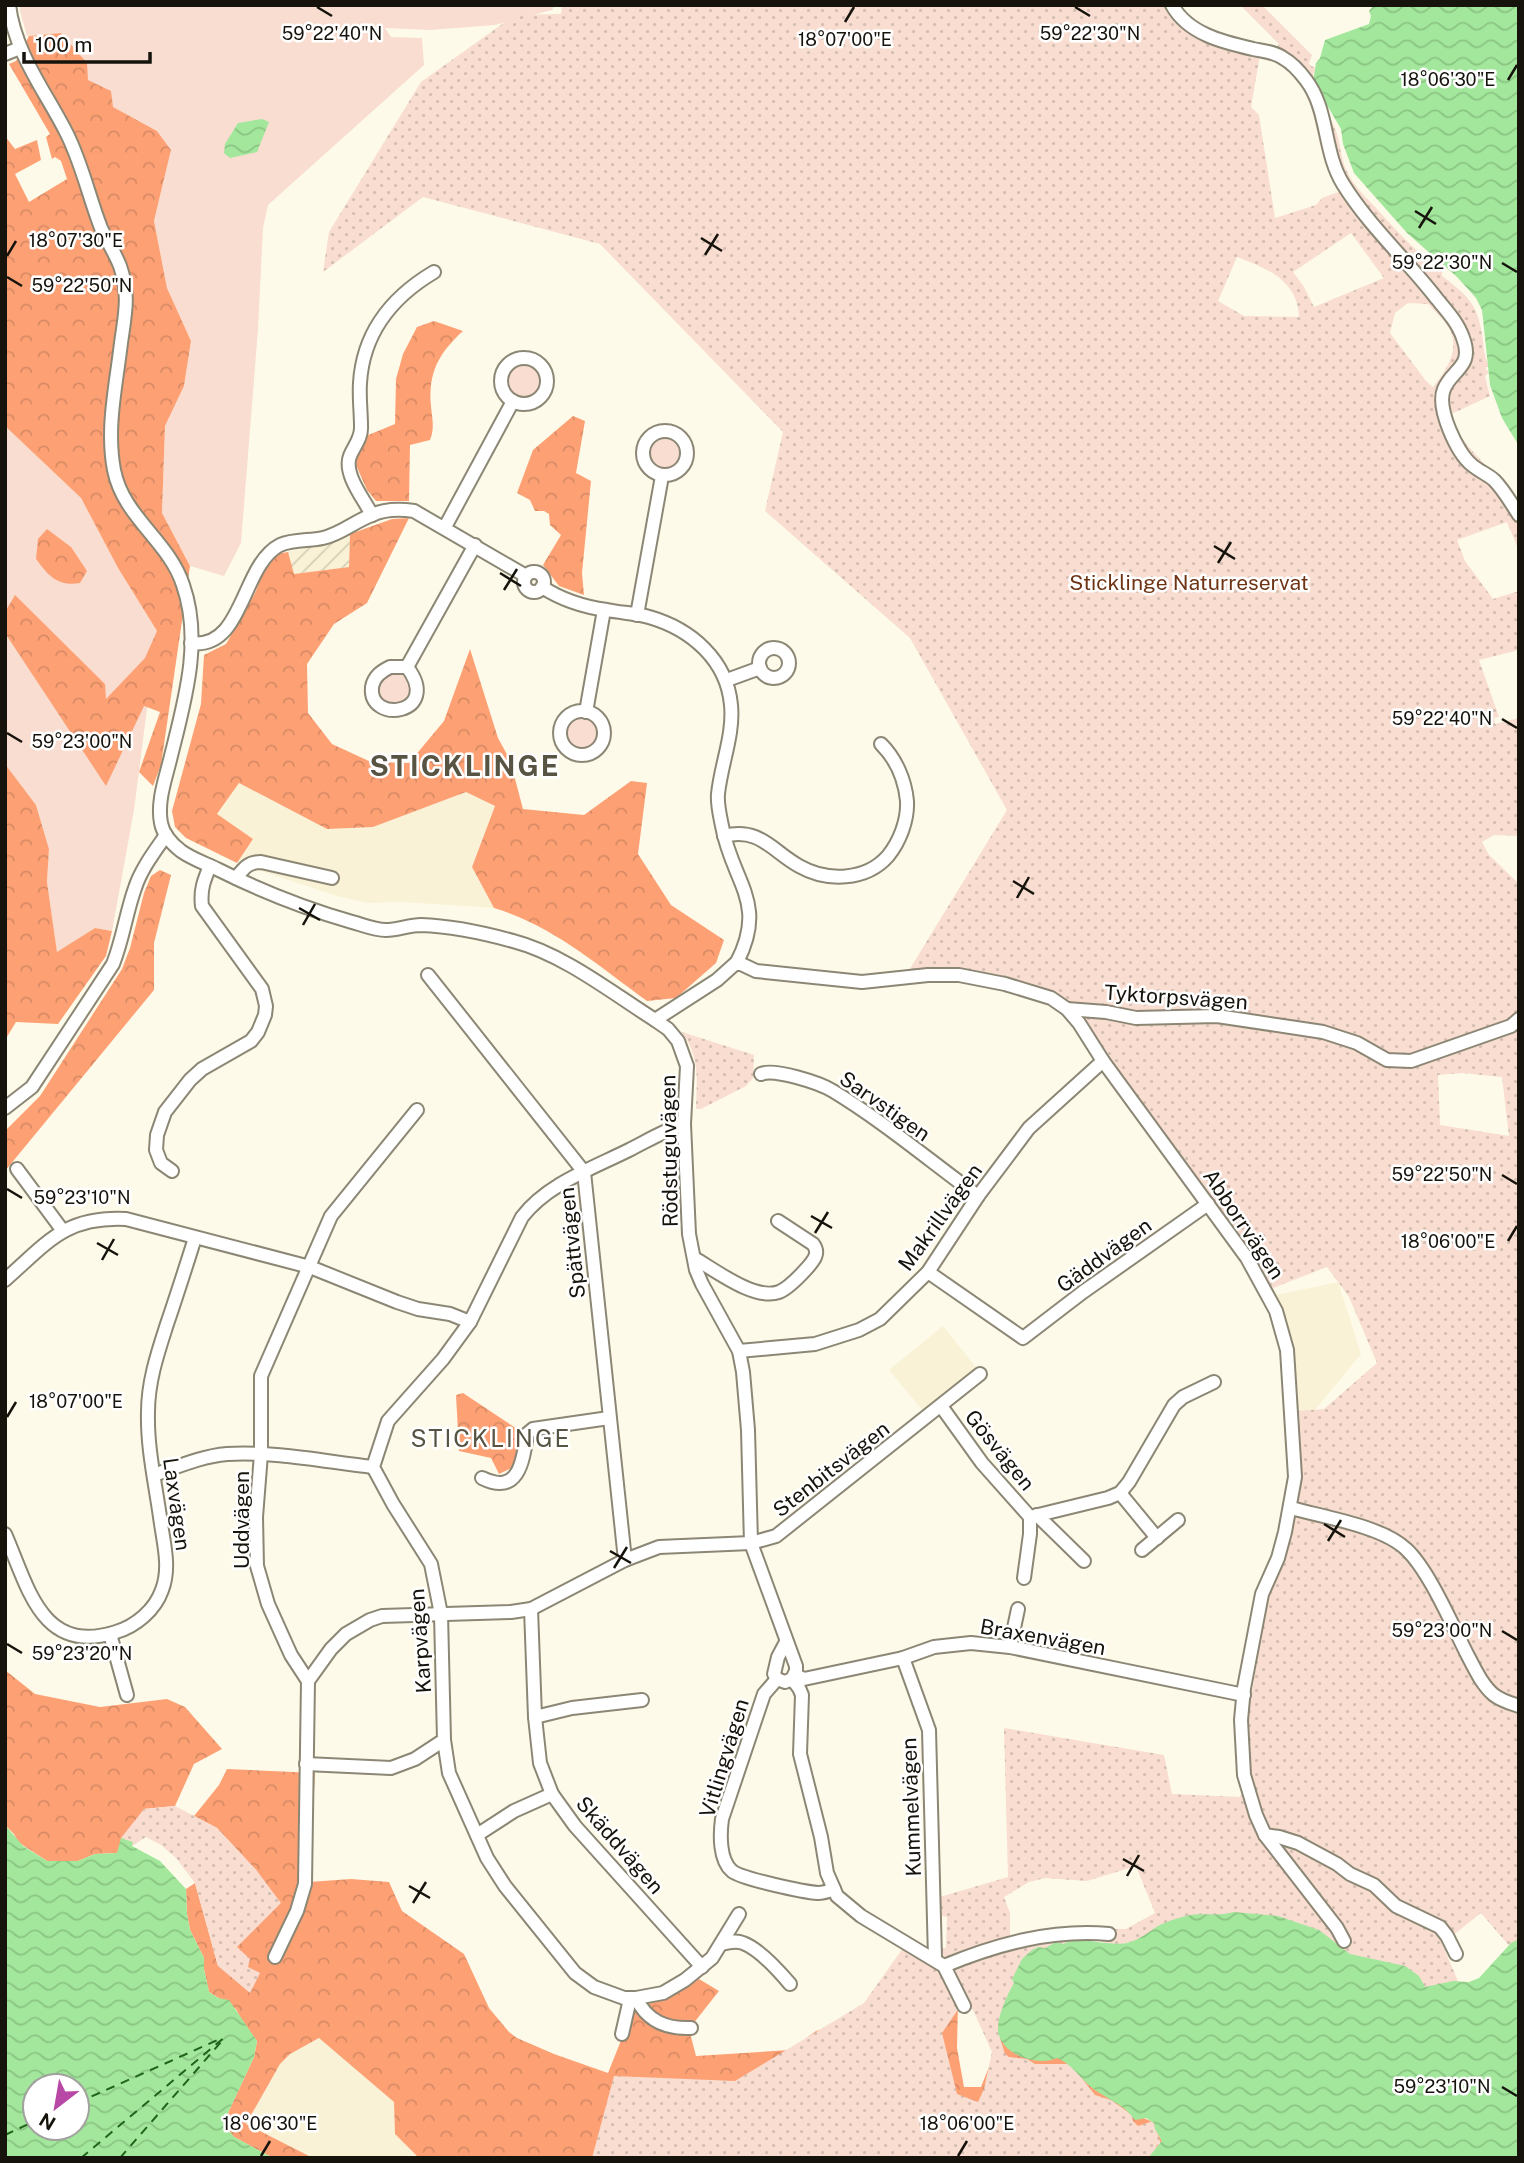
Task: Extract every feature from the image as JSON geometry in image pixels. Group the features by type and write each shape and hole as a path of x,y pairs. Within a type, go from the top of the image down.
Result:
{"street":[{"path":"5,1108 32,1087 113,964 135,887 166,835 160,820 160,806 186,694 191,643 183,584 163,549 128,507 114,473 110,445 111,414 128,298 120,265 102,229 70,140 20,48 9,5"},
{"path":"1172,5 1189,25 1227,43 1283,57 1307,80 1314,93 1336,173 1357,205 1424,282 1463,335 1466,346 1465,361 1444,388 1442,402 1446,421 1466,459 1496,482 1519,515"},
{"path":"5,54 20,48"},
{"path":"372,514 348,469 349,458 362,431 360,382 364,356 384,314 398,298 434,272"},
{"path":"445,527 513,401"},
{"path":"637,615 662,476"},
{"path":"191,643 200,644 217,639 228,627 262,562 280,545 324,538 372,514 400,509 414,511 445,527 526,576 525,584 528,589 537,591 542,587 574,603 649,617 695,640 721,667 727,680 732,705 732,720 717,797 724,836 750,911 748,936 737,962 716,980 655,1020"},
{"path":"407,667 475,545"},
{"path":"586,712 604,610"},
{"path":"727,680 760,668"},
{"path":"724,836 741,833 759,838 799,866 817,874 845,877 870,870 881,862 895,845 906,817 904,784 893,759 881,744"},
{"name":"Rödstuguvägen","path":"166,835 185,854 313,909 383,930 428,925 506,939 531,947 559,960 655,1020 678,1041 687,1066 684,1124 688,1217 694,1258 702,1284 739,1351 748,1430 751,1543 796,1666 794,1677 802,1695 800,1754 821,1837 827,1874 837,1896 861,1916 939,1962"},
{"path":"236,878 252,862 261,862 332,878"},
{"path":"172,1171 162,1163 156,1150 157,1135 165,1112 202,1069 251,1041 265,1015 262,989 202,906 202,884 210,866"},
{"name":"Abborrvägen","path":"737,962 756,971 862,982 928,975 959,975 986,979 1051,998 1067,1009 1079,1023 1103,1061 1247,1258 1276,1311 1287,1350 1295,1477 1291,1508 1278,1558 1262,1594 1244,1695 1241,1720 1244,1775 1265,1835 1338,1928 1344,1941"},
{"name":"Spättvägen","path":"428,975 584,1172 625,1560"},
{"name":"Tyktorpsvägen","path":"1067,1009 1136,1018 1217,1016 1323,1032 1357,1044 1387,1060 1398,1062 1410,1061 1511,1026 1519,1019"},
{"name":"Makrillvägen","path":"739,1351 816,1344 859,1330 880,1319 928,1272 978,1196 1029,1128 1103,1061"},
{"name":"Sarvstigen","path":"761,1074 765,1072 790,1075 831,1089 978,1196"},
{"name":"Uddvägen","path":"308,1681 291,1655 258,1575 256,1517 261,1454 261,1376 331,1216 417,1110"},
{"path":"154,1475 226,1454 261,1454 373,1467 388,1421 443,1359 470,1322 529,1207 554,1188 684,1124"},
{"path":"17,1169 63,1231"},
{"name":"Gäddvägen","path":"928,1272 1023,1338 1208,1204"},
{"path":"5,1280 63,1231 87,1221 125,1219 310,1268 397,1302 418,1309 450,1314 470,1322"},
{"path":"694,1258 750,1290 770,1295 778,1293 786,1289 817,1255 813,1244 778,1221"},
{"name":"Laxvägen","path":"5,1534 34,1603 43,1615 64,1631 92,1637 110,1634 136,1622 153,1606 162,1590 167,1563 154,1475 148,1411 150,1390 154,1365 195,1238"},
{"name":"Stenbitsvägen","path":"308,1681 331,1649 357,1626 382,1616 531,1609 625,1560 659,1547 751,1543 776,1536 980,1374"},
{"path":"1157,1538 1120,1493 1174,1405 1183,1397 1214,1382"},
{"name":"Gösvägen","path":"942,1406 982,1463 1034,1516 1084,1561"},
{"path":"482,1478 501,1483 512,1479 518,1473 527,1434 533,1429 609,1418"},
{"name":"Karpvägen","path":"373,1467 431,1564 441,1614 444,1740 449,1773 487,1858 505,1886 575,1973 594,1987 633,1999"},
{"name":"Gösvägen","path":"1034,1516 1120,1493"},
{"path":"1291,1508 1353,1524 1386,1536 1406,1548 1420,1566 1480,1678 1493,1695 1504,1702 1519,1706"},
{"name":"Gösvägen","path":"1024,1577 1034,1516"},
{"path":"1142,1550 1178,1520"},
{"name":"Skäddvägen","path":"531,1609 535,1717 540,1763 552,1794 575,1826 702,1967"},
{"path":"1010,1647 1018,1609"},
{"path":"110,1634 127,1696"},
{"path":"786,1642 774,1674 777,1679 785,1682 794,1677"},
{"name":"Braxenvägen","path":"794,1677 804,1679 903,1658 934,1647 971,1643 1010,1647 1244,1695"},
{"name":"Kummelvägen","path":"903,1658 929,1730 939,1962"},
{"name":"Vitlingvägen","path":"777,1679 764,1695 722,1819 722,1851 728,1867 739,1875 819,1893 834,1889"},
{"path":"275,1957 297,1911 305,1884 308,1681"},
{"path":"535,1717 572,1708 642,1700"},
{"path":"306,1764 391,1768 415,1759 444,1740"},
{"path":"477,1835 514,1811 552,1794"},
{"path":"1265,1835 1298,1843 1374,1885 1396,1906 1440,1927 1455,1954"},
{"path":"633,1999 663,1993 702,1967 721,1944 739,1914"},
{"path":"964,2006 939,1962 1048,1934 1109,1934"},
{"path":"721,1944 734,1941 744,1943 778,1970 790,1984"},
{"path":"633,1999 657,2022 665,2026 691,2028"},
{"path":"622,2034 633,1999"}],"shaded area":[{"path":"350,534 349,567 293,574 288,552 334,541"},
{"path":"239,783 327,829 373,827 466,792 495,806 472,867 494,908 402,902 367,903 337,896 237,863 253,839 217,815"},
{"path":"1338,1282 1361,1354 1300,1428 1292,1351 1276,1295"},
{"path":"943,1326 978,1370 924,1412 889,1370"},
{"path":"319,2038 395,2102 395,2134 419,2158 313,2158 246,2124 280,2064 290,2054"}],"green space":[{"path":"20,5 555,5 552,10 495,25 430,30 385,28 391,37 422,38 424,65 268,205 263,228 241,543 224,576 190,566 162,513 165,426 184,386 191,341 167,288 154,221 171,150 157,131 112,107 88,80 62,33 27,36"},
{"name":"Sticklinge Naturreservat","path":"562,5 1177,5 1186,15 1209,30 1275,50 1279,44 1240,5 1262,5 1312,55 1309,64 1316,69 1313,75 1315,89 1334,126 1345,167 1353,181 1411,245 1442,268 1442,276 1471,303 1481,328 1490,366 1486,367 1489,371 1485,377 1490,396 1447,416 1466,444 1499,480 1519,509 1519,551 1507,522 1457,540 1465,561 1493,599 1519,591 1519,650 1479,660 1499,717 1494,718 1495,724 1519,718 1519,836 1494,835 1482,842 1489,855 1519,884 1519,1943 1511,1948 1481,1913 1442,1944 1461,1988 1426,1989 1141,1939 1119,1945 1107,1944 1097,1938 1073,1940 1063,1944 1054,1943 1045,1948 1014,1983 1000,2021 1000,2038 1005,2054 1027,2059 1035,2064 1069,2064 1095,2095 1111,2100 1132,2115 1138,2126 1153,2121 1161,2144 1157,2145 1152,2158 592,2158 614,2076 735,2081 864,2003 903,1948 946,1948 947,1917 938,1915 938,1896 1008,1877 1004,1728 1164,1755 1172,1794 1240,1797 1249,1795 1247,1707 1250,1703 1267,1599 1287,1549 1296,1516 1301,1461 1299,1411 1324,1409 1377,1363 1349,1297 1327,1267 1273,1288 1067,1000 1030,984 990,974 948,970 908,972 1007,810 910,638 765,511 783,432 600,244 423,197 323,272 329,232 421,82 515,15 561,14","holes":["1260,55 1279,64 1301,85 1313,113 1327,166 1344,190 1322,198 1316,205 1275,218 1259,115 1251,107","1351,233 1384,278 1314,307 1293,272","1237,257 1270,271 1287,285 1293,294 1299,317 1244,316 1218,301","1408,303 1428,304 1446,323 1453,338 1452,353 1447,367 1433,387 1390,333 1395,313","1462,1073 1502,1077 1509,1136 1440,1125 1438,1075","1136,1866 1155,1913 1126,1929 1063,1929 1010,1940 1010,1913 1004,1897 1029,1882 1045,1878 1087,1881","968,2007 973,2010 992,2052 984,2089 978,2102 957,2094 942,2033 957,2011"]},
{"path":"61,33 87,63 88,80 111,91 113,107 157,131 171,150 154,221 167,288 191,341 184,386 165,426 162,513 190,566 161,765 153,786 139,772 160,712 144,706 106,786 5,633 5,612 15,595 105,684 106,699 145,658 157,631 118,568 81,498 5,426 5,136 15,149 37,140 41,160 15,174 29,202 67,179 61,161 55,157 52,159 46,137 50,134 9,64 16,61 29,36"},
{"path":"434,321 463,331 447,347 433,373 432,436 430,440 410,445 409,501 376,501 367,490 356,465 357,451 366,436 395,424 396,379 403,354 417,327"},
{"path":"524,362 537,368 543,381 537,394 524,400 511,394 505,381 511,368"},
{"path":"573,416 585,421 576,473 591,481 582,573 584,595 559,586 543,565 561,535 550,525 549,514 535,511 530,500 517,493 533,450"},
{"path":"5,426 81,498 118,568 157,631 134,810 112,931 95,928 57,953 47,882 49,849 36,805 5,764"},
{"path":"666,435 679,440 684,453 679,466 666,471 653,466 648,453 653,440"},
{"path":"409,518 367,603 334,624 307,664 308,713 332,744 371,762 409,763 444,721 470,649 498,738 510,760 523,809 584,815 631,781 647,783 638,854 671,905 724,940 716,963 676,998 647,1001 555,936 515,915 494,908 472,867 495,806 466,792 373,827 327,829 239,783 217,814 253,839 237,863 186,838 175,827 172,811 201,704 204,655 226,644 255,593 265,568 276,554 288,552 294,574 349,567 350,534 392,519"},
{"path":"47,529 71,547 87,571 80,583 65,583 54,579 36,559 38,539"},
{"path":"394,671 406,676 411,688 406,700 394,705 382,700 377,688 382,676"},
{"path":"582,715 595,720 600,733 595,746 582,751 569,746 564,733 569,720"},
{"path":"5,764 36,805 49,849 47,882 57,952 95,928 112,931 106,956 58,1024 16,1022 5,1040"},
{"path":"160,870 171,875 154,943 154,990 5,1171 5,1131 40,1096 122,969 144,893 151,876"},
{"path":"682,1032 754,1055 753,1078 746,1086 696,1109 695,1060"},
{"path":"463,1393 520,1431 516,1446 516,1466 499,1474 491,1458 459,1451 456,1395"},
{"path":"5,1670 35,1694 100,1707 167,1699 185,1707 222,1749 194,1764 175,1806 144,1809 117,1853 95,1854 78,1861 47,1861 18,1842 5,1825"},
{"path":"227,1769 315,1773 309,1882 351,1879 389,1882 402,1911 464,1954 489,2008 509,2032 554,2054 608,2073 630,2018 631,2007 667,1997 699,1979 719,1991 689,2029 696,2056 790,2050 816,2031 885,2009 958,2003 957,2048 964,2087 981,2087 995,2052 975,2009 1001,2019 998,2030 1066,2061 1095,2090 1130,2112 1155,2123 1155,2129 1162,2141 1148,2158 419,2158 395,2134 394,2102 319,2038 290,2054 280,2064 246,2124 313,2158 273,2158 234,2137 227,2128 226,2117 254,2057 257,2041 236,2009 209,1992 204,1958 190,1930 187,1914 186,1889 195,1883 218,1966 247,1967 236,1947 257,1871 217,1828 194,1816 219,1785"},
{"path":"175,1806 217,1828 257,1871 281,1903 237,1947 250,1959 248,1967 260,1973 250,1993 218,1966 195,1883 176,1858 146,1837 132,1846 132,1842 121,1838 144,1809"}],"water":[{"path":"1374,5 1519,5 1519,446 1502,418 1490,385 1482,310 1476,298 1457,277 1407,233 1354,173 1343,144 1341,129 1313,81 1316,63 1325,40 1369,24 1369,11"},
{"path":"262,119 269,122 257,152 230,158 224,153 225,144 238,123"},
{"path":"5,1825 23,1846 47,1861 78,1861 95,1854 117,1853 121,1838 133,1842 132,1846 160,1861 186,1889 190,1930 204,1958 209,1992 218,1998 229,2000 257,2041 254,2057 226,2117 227,2128 234,2137 273,2158 5,2158"},
{"path":"1234,1912 1278,1916 1319,1930 1350,1954 1405,1966 1419,1976 1425,1987 1453,1981 1469,1982 1479,1978 1511,1943 1519,1939 1519,2158 1148,2158 1162,2141 1154,2123 1146,2118 1135,2120 1120,2105 1091,2087 1071,2067 1057,2058 1040,2061 1022,2057 1006,2047 1001,2039 998,2031 999,2019 1014,1983 1012,1979 1022,1959 1032,1950 1045,1948 1056,1942 1127,1943 1160,1925 1180,1918"}],"ferry route":[{"path":"81,2158 226,2036"},
{"path":"91,2097 222,2038"},
{"path":"120,2158 221,2042"},
{"path":"5,2135 21,2128"}],"district":[{"name":"STICKLINGE","path":"465,765"},
{"name":"STICKLINGE","path":"491,1438"}]}
